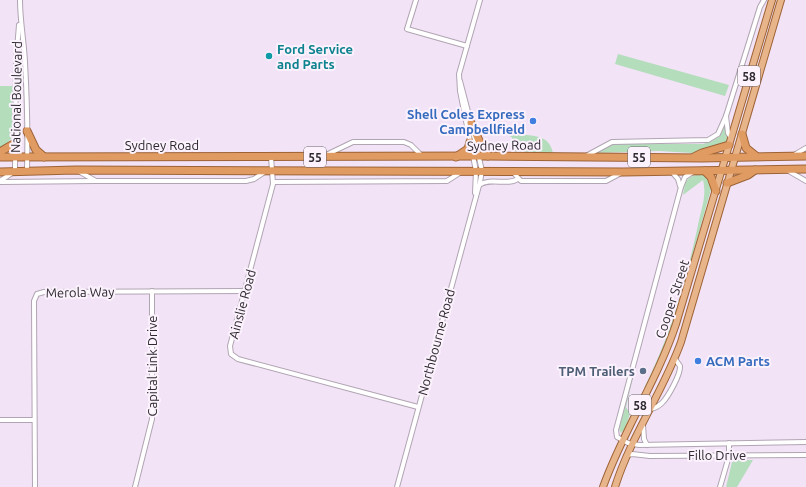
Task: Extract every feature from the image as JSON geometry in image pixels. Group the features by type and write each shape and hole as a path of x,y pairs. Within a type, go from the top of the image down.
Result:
{"highway":[{"path":"471,123 482,147 488,156"},
{"path":"27,131 36,150 45,157"},
{"path":"742,134 746,148 756,156"},
{"path":"456,157 468,149 470,142"},
{"path":"692,158 730,142"},
{"path":"0,152 16,143"},
{"name":"Sydney Road","path":"0,157 488,156 726,158"},
{"name":"55","path":"726,158 756,156 806,156"},
{"name":"55","path":"722,170 806,169"},
{"name":"Sydney Road","path":"0,172 27,170 623,172 722,170"},
{"path":"727,182 748,175 755,170"},
{"path":"704,171 711,177 716,190"}],"main road":[{"name":"58","path":"726,158 772,0"},
{"name":"58","path":"735,157 781,0"},
{"name":"Cooper Street","path":"616,487 619,475 628,455 651,410 674,359 735,157"},
{"name":"Cooper Street","path":"603,487 630,423 662,363 670,342 726,158"},
{"path":"700,247 707,249"},
{"path":"670,342 680,342"},
{"path":"662,363 669,358 674,359"},
{"path":"630,423 634,426 643,425"},
{"path":"606,477 619,475"}],"street":[{"name":"National Boulevard","path":"15,171 16,61 20,22 20,0"},
{"path":"416,0 407,29 467,46"},
{"path":"476,157 470,142 459,74 480,0"},
{"path":"586,157 612,142 708,140 718,134 726,116 760,7 764,0"},
{"name":"National Boulevard","path":"20,22 25,61 28,157 27,170"},
{"path":"16,61 25,61"},
{"path":"460,82 471,123 479,171"},
{"path":"726,116 730,142"},
{"path":"324,157 346,144 353,142 404,142 411,145 423,157"},
{"path":"792,156 806,148"},
{"name":"Ainslie Road","path":"271,156 274,171 274,182 230,346 230,351 233,357 418,407"},
{"path":"785,169 806,181"},
{"name":"Sydney Road","path":"76,170 96,181"},
{"name":"Sydney Road","path":"0,182 15,171"},
{"name":"Sydney Road","path":"0,182 246,181 254,179 266,171"},
{"name":"Sydney Road","path":"274,182 447,181 463,171"},
{"name":"Northbourne Road","path":"397,487 479,185 479,171"},
{"name":"Northbourne Road","path":"475,198 479,171"},
{"name":"Sydney Road","path":"512,171 518,179"},
{"name":"Cooper Street","path":"622,441 617,437 616,430 680,186 685,177 695,171"},
{"path":"479,185 485,182 514,181 518,179 523,181 606,182 623,172"},
{"path":"672,172 678,179 680,186"},
{"name":"Merola Way","path":"35,487 34,302 37,294 44,292 245,291"},
{"name":"Capital Link Drive","path":"135,487 152,419 152,292"},
{"name":"Cooper Street","path":"651,410 661,405 665,400 678,376 680,366 674,359"},
{"path":"0,420 34,420"},
{"path":"643,425 644,439 647,445"},
{"path":"622,441 633,444"},
{"name":"Fillo Drive","path":"633,444 806,442"},
{"path":"720,487 728,456 729,443"},
{"name":"Fillo Drive","path":"628,455 806,455"}],"shaded area":[{"path":"0,0 806,0 806,487 0,487"}],"green space":[{"path":"618,54 729,85 725,96 615,64"},
{"path":"0,86 13,86 12,138 3,147 0,147"},
{"path":"725,122 728,137 727,142 692,153 659,151 595,153 612,144 703,144 720,136"},
{"path":"514,133 543,138 551,146 553,153 512,151 512,137 510,137"},
{"path":"699,174 707,174 711,189 675,318 664,350 647,386 644,388 662,349 682,288 703,203 703,180 683,195 685,185 679,203 686,181 689,178"},
{"path":"636,365 626,407 630,414 625,429 621,433 619,429"},
{"path":"736,460 753,460 737,487 726,487 732,462"}],"place":[{"name":"Ford Service and Parts","path":"269,56"},
{"name":"Shell Coles Express Campbellfield","path":"533,121"},
{"name":"ACM Parts","path":"698,361"},
{"name":"TPM Trailers","path":"643,371"}]}
